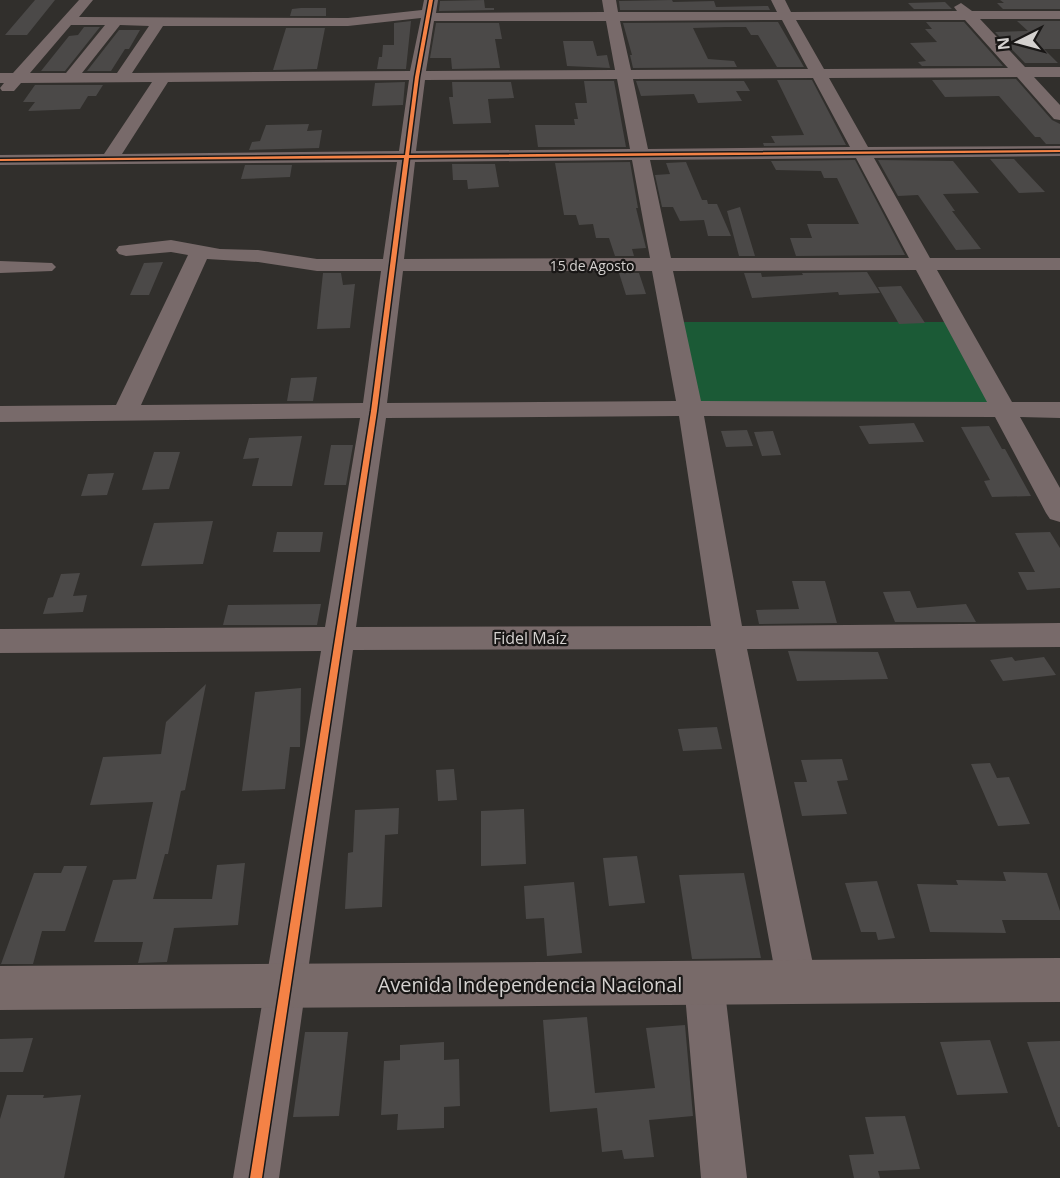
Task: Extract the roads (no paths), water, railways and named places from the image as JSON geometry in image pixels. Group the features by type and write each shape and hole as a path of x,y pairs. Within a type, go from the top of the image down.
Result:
{"main road":[{"name":"Avenida Independencia Nacional","path":"0,988 1060,981"}],"street":[{"path":"0,97 86,0"},
{"path":"778,0 1060,513"},
{"path":"955,0 1060,115"},
{"path":"68,21 348,22 429,10 610,8 786,15 1060,15"},
{"path":"610,8 690,408 729,639 797,982"},
{"path":"256,1178 374,411 417,77 429,10"},
{"path":"70,78 116,21"},
{"path":"121,78 159,21"},
{"path":"0,78 1060,72"},
{"path":"109,160 162,78"},
{"path":"0,160 406,159 1060,151"},
{"name":"15 de Agosto","path":"126,250 162,245 200,252 258,256 317,265 1060,264"},
{"path":"125,413 200,252"},
{"path":"0,267 45,267"},
{"path":"0,414 690,408 1060,410"},
{"name":"Fidel Maíz","path":"0,640 339,637 729,639 1060,635"},
{"path":"704,983 724,1178"}]}
